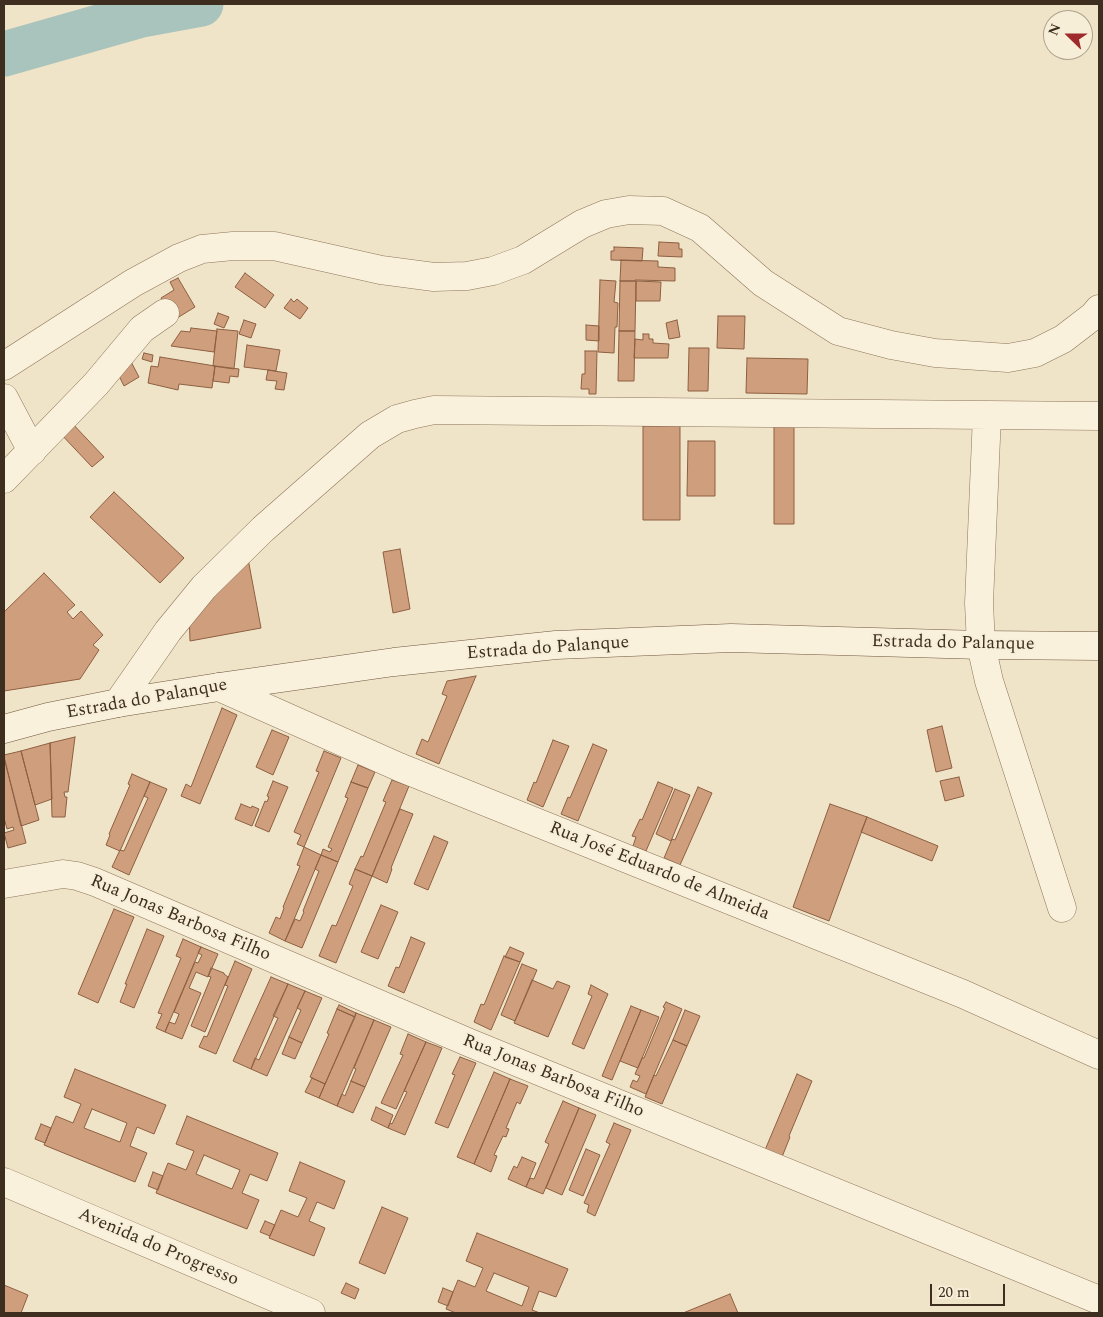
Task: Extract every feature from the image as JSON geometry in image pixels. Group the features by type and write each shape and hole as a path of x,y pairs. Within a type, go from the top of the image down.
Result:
{"street":[{"path":"4,366 133,283 179,258 202,249 233,246 274,246 381,270 434,277 468,276 493,271 522,260 582,224 606,214 630,210 663,211 700,228 763,283 838,331 892,345 935,353 1008,358 1035,353 1063,339 1093,316 1099,309"},
{"path":"4,479 96,384 142,329 165,313"},
{"path":"4,398 32,450"},
{"path":"118,703 168,631 204,587 263,529 370,434 397,419 434,410 1099,416"},
{"path":"987,415 979,603 981,645 989,681 1062,908"},
{"name":"Estrada do Palanque","path":"4,729 48,717 118,703 220,687 394,662 556,645 732,638 981,645 1099,646"},
{"name":"Rua José Eduardo de Almeida","path":"220,687 400,767 963,994 1099,1055"},
{"name":"Rua Jonas Barbosa Filho","path":"4,884 62,874 96,882 470,1043 1099,1300"},
{"name":"Avenida do Progresso","path":"4,1182 312,1313"}],"building":[{"path":"659,242 679,243 679,249 682,249 682,257 658,256"},
{"path":"614,247 643,248 642,261 611,260 611,251 614,251"},
{"path":"621,260 658,261 658,267 675,268 675,281 620,281"},
{"path":"245,273 274,295 265,308 235,287"},
{"path":"178,278 195,307 174,320 161,298 174,290 170,282"},
{"path":"600,280 616,281 614,302 618,303 614,353 598,352"},
{"path":"620,281 636,281 635,331 619,331"},
{"path":"636,281 661,282 660,301 636,301"},
{"path":"291,299 294,302 297,299 308,308 300,319 284,308"},
{"path":"218,313 229,317 224,328 214,324"},
{"path":"718,316 745,316 744,349 717,348"},
{"path":"244,320 256,324 251,338 239,334"},
{"path":"677,320 680,337 669,339 666,323"},
{"path":"586,325 599,326 599,341 586,340"},
{"path":"191,328 217,331 214,352 171,346 181,331 190,332"},
{"path":"217,329 238,331 234,369 213,366"},
{"path":"619,331 635,331 634,381 618,381"},
{"path":"643,334 649,334 649,339 653,339 653,343 669,344 668,358 634,358 635,339 643,340"},
{"path":"247,345 280,350 276,371 244,367"},
{"path":"689,348 709,348 708,391 688,391"},
{"path":"585,351 597,351 596,394 589,394 589,389 581,389 582,374 585,374"},
{"path":"144,353 153,355 152,362 142,359"},
{"path":"128,356 139,377 124,386 115,368"},
{"path":"160,357 215,366 212,388 179,384 178,390 148,383 151,366 158,367"},
{"path":"747,358 808,359 807,394 746,393"},
{"path":"215,366 239,369 238,377 230,376 229,383 213,381"},
{"path":"268,370 287,373 284,390 275,389 277,381 266,380"},
{"path":"70,421 104,457 92,467 59,432"},
{"path":"774,425 794,425 794,524 774,524"},
{"path":"643,426 680,426 680,520 643,520"},
{"path":"688,441 715,441 715,496 687,496"},
{"path":"114,492 184,558 160,583 90,517"},
{"path":"246,548 261,628 190,641 189,612"},
{"path":"400,549 410,609 393,613 383,552"},
{"path":"44,573 75,605 67,612 73,619 81,611 103,635 93,645 99,650 80,679 4,691 4,612"},
{"path":"476,676 439,764 416,754 422,739 428,742 447,696 442,694 447,681"},
{"path":"222,708 237,715 200,804 181,796 186,784 191,787"},
{"path":"942,726 952,768 936,772 927,730"},
{"path":"272,730 289,737 273,775 256,767"},
{"path":"75,737 68,792 64,792 65,797 67,797 65,817 52,817 50,743"},
{"path":"553,740 569,746 543,807 527,800"},
{"path":"50,743 52,799 35,805 21,751"},
{"path":"593,744 607,750 578,821 561,814 568,797 570,798"},
{"path":"21,751 39,820 21,826 4,755"},
{"path":"324,751 341,758 304,847 297,844 301,835 294,832 319,772 316,771"},
{"path":"4,757 26,843 8,848 4,833 14,830 13,827 7,829 4,818"},
{"path":"358,765 375,772 368,788 351,782"},
{"path":"132,774 150,782 120,851 106,845 130,785 128,784"},
{"path":"959,777 964,796 945,801 940,781"},
{"path":"392,780 409,786 372,876 355,869 361,856 363,857 386,802 383,801"},
{"path":"273,781 288,787 269,832 255,826 265,801 267,802 269,797 267,796"},
{"path":"150,782 167,789 129,875 112,867 120,850 124,851 148,798 144,796"},
{"path":"351,782 368,788 338,862 321,855 323,849 330,852 332,849 328,847 348,798 345,797"},
{"path":"658,782 673,788 646,851 633,846 636,837 632,836 640,819 642,820"},
{"path":"698,787 712,793 680,865 664,858 672,839 675,840"},
{"path":"675,789 690,795 671,841 656,834"},
{"path":"241,804 259,809 252,826 235,819"},
{"path":"830,804 867,817 829,921 793,907"},
{"path":"400,809 413,814 391,868 387,883 372,876"},
{"path":"867,817 938,846 932,861 861,832"},
{"path":"434,836 448,842 428,890 414,884"},
{"path":"304,847 321,855 285,941 269,933 276,917 280,919 300,866 297,865"},
{"path":"321,855 338,862 302,948 285,941 295,919 300,921 304,912 319,871 315,869"},
{"path":"355,869 372,876 336,963 319,956 332,925 336,926 353,886 349,884"},
{"path":"381,905 398,912 378,959 361,952"},
{"path":"114,909 134,917 98,1003 78,994"},
{"path":"147,929 164,936 134,1008 120,1002 127,984 125,984"},
{"path":"411,937 425,943 404,993 388,986 396,967 399,968"},
{"path":"183,939 201,947 165,1032 156,1028 162,1014 158,1013 181,958 176,956"},
{"path":"201,947 218,954 208,977 196,972 189,988 201,993 182,1039 165,1032 169,1022 175,1024 179,1014 174,1012 195,962 198,963 202,955 198,953"},
{"path":"510,947 524,953 520,962 505,957"},
{"path":"504,956 520,962 491,1030 474,1022 481,1004 484,1005"},
{"path":"235,961 252,969 216,1054 199,1047 204,1036 207,1037 228,986 225,985"},
{"path":"522,964 537,970 515,1021 501,1015"},
{"path":"211,968 224,973 228,977 205,1032 191,1026 211,977 208,976"},
{"path":"271,977 288,984 251,1069 233,1061"},
{"path":"532,980 553,989 557,981 570,986 548,1037 514,1023"},
{"path":"288,984 305,991 267,1076 251,1069 255,1058 259,1060 278,1018 273,1016"},
{"path":"591,985 608,994 584,1049 572,1044 592,996 588,994"},
{"path":"305,991 322,998 302,1043 289,1037 301,1010 297,1008"},
{"path":"666,1002 682,1009 646,1094 630,1087 633,1080 637,1082 640,1076 635,1074 642,1058 644,1058"},
{"path":"339,1005 356,1013 355,1017 337,1009"},
{"path":"631,1006 641,1010 612,1080 602,1076"},
{"path":"337,1009 355,1017 325,1084 310,1077 329,1034 327,1033"},
{"path":"641,1010 659,1017 638,1068 620,1061"},
{"path":"685,1010 700,1016 687,1046 673,1040"},
{"path":"356,1013 374,1020 337,1106 319,1098"},
{"path":"374,1020 391,1027 365,1087 351,1081 356,1069 354,1068"},
{"path":"408,1034 426,1042 396,1109 381,1103 403,1055 400,1054"},
{"path":"289,1037 302,1043 295,1059 282,1054"},
{"path":"673,1040 687,1046 662,1104 645,1097 654,1075 656,1076"},
{"path":"426,1042 442,1048 405,1135 388,1128 390,1123 392,1124 407,1092 404,1091"},
{"path":"460,1057 476,1063 448,1128 435,1123 455,1075 452,1074"},
{"path":"75,1069 166,1105 154,1134 137,1127 130,1146 147,1153 135,1182 44,1145 56,1116 73,1123 81,1104 64,1097","holes":["92,1109 127,1123 120,1142 84,1128"]},
{"path":"494,1072 510,1079 474,1164 457,1157"},
{"path":"797,1074 812,1081 782,1157 765,1150"},
{"path":"312,1078 325,1084 319,1098 305,1092"},
{"path":"510,1079 528,1086 520,1104 517,1102 506,1128 509,1129 506,1137 503,1136 494,1155 497,1156 491,1172 474,1164"},
{"path":"351,1081 365,1087 353,1113 337,1106 342,1094 345,1096"},
{"path":"563,1101 579,1108 543,1194 526,1187 530,1178 534,1179 549,1144 545,1142"},
{"path":"376,1107 393,1115 388,1128 371,1120"},
{"path":"579,1108 596,1115 562,1195 546,1188"},
{"path":"187,1116 278,1153 267,1181 250,1174 242,1193 259,1200 247,1229 156,1193 168,1163 186,1170 194,1151 176,1144","holes":["204,1155 240,1170 232,1189 196,1174"]},
{"path":"614,1123 631,1130 595,1216 587,1212 589,1205 584,1203 610,1144 606,1142"},
{"path":"41,1124 51,1128 45,1143 35,1139"},
{"path":"586,1149 600,1155 583,1196 569,1190"},
{"path":"522,1157 536,1163 526,1187 508,1179 514,1166 517,1168"},
{"path":"300,1162 345,1181 334,1209 317,1202 309,1221 325,1228 314,1256 269,1238 281,1210 298,1217 307,1198 289,1191"},
{"path":"153,1172 163,1176 158,1190 148,1186"},
{"path":"382,1207 408,1218 385,1274 359,1263"},
{"path":"265,1221 275,1225 270,1236 260,1232"},
{"path":"477,1233 568,1269 556,1297 539,1291 532,1310 540,1313 456,1313 446,1309 458,1280 475,1287 483,1268 466,1261","holes":["494,1273 529,1287 522,1306 486,1291"]},
{"path":"346,1283 359,1289 355,1299 341,1293"},
{"path":"4,1285 28,1295 21,1313 4,1313"},
{"path":"443,1288 453,1292 448,1306 438,1302"},
{"path":"730,1294 738,1313 683,1313"}],"waterway":[{"path":"4,54 141,15 201,4"}]}
